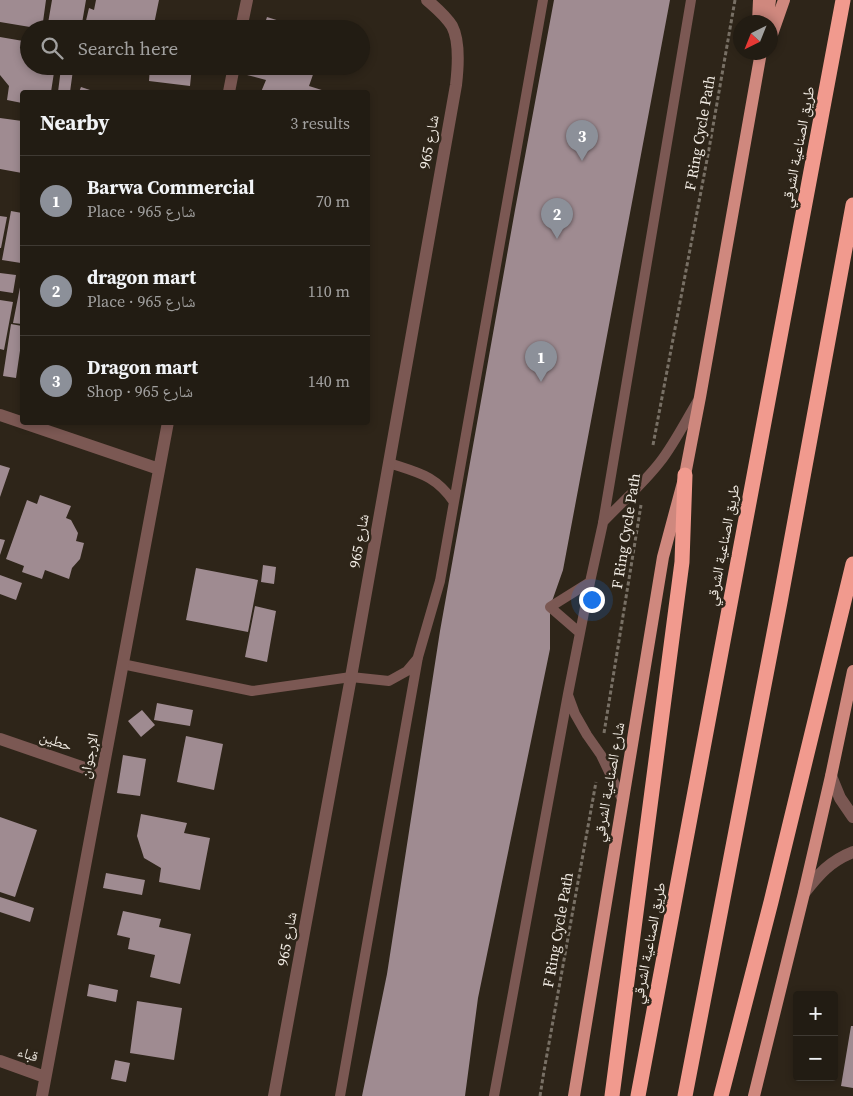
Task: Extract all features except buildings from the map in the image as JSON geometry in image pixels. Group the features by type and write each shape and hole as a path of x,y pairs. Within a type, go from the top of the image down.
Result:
{"highway":[{"name":"طريق الصناعية الشرقي","path":"638,1096 843,0"},
{"path":"685,1096 780,602 853,205"},
{"path":"612,1096 682,562 685,476"},
{"path":"721,1096 771,902 853,564"}],"main road":[{"path":"758,15 759,0"},
{"path":"767,15 770,0"},
{"path":"778,17 784,0"},
{"path":"756,84 757,60"},
{"path":"685,476 760,60"},
{"path":"756,84 764,60"},
{"name":"شارع الصناعية الشرقي","path":"574,1096 663,557 685,476"},
{"path":"754,1096 804,893 853,671"}],"street":[{"path":"243,20 247,0"},
{"name":"شارع 965","path":"274,1096 351,678 456,85 458,64 453,28 441,12 427,0"},
{"path":"229,90 232,75"},
{"path":"0,415 20,422"},
{"path":"29,425 159,469"},
{"name":"الإرجوان","path":"42,1096 167,425"},
{"name":"حطين","path":"0,739 102,774"},
{"path":"831,776 840,798 853,817"},
{"path":"804,893 820,872 841,856 853,852"},
{"name":"قباء","path":"0,1061 45,1077"}],"lane":[{"path":"340,1096 418,657 444,582 454,502 543,0"},
{"path":"494,1096 568,694 603,523 691,0"},
{"path":"603,523 660,462 700,397"},
{"path":"389,463 421,473 445,490 454,502"},
{"path":"580,633 550,607 590,582"},
{"path":"122,664 252,691 351,678 389,681 408,671 418,657"},
{"path":"568,694 576,714 587,735 601,754 622,799"}],"path":[{"name":"F Ring Cycle Path","path":"652,448 709,149 735,0"},
{"name":"F Ring Cycle Path","path":"540,1096 601,754 645,480"}],"place":[{"name":"Dragon mart","path":"582,161"},
{"name":"dragon mart","path":"557,239"},
{"name":"Barwa Commercial","path":"541,382"}]}
